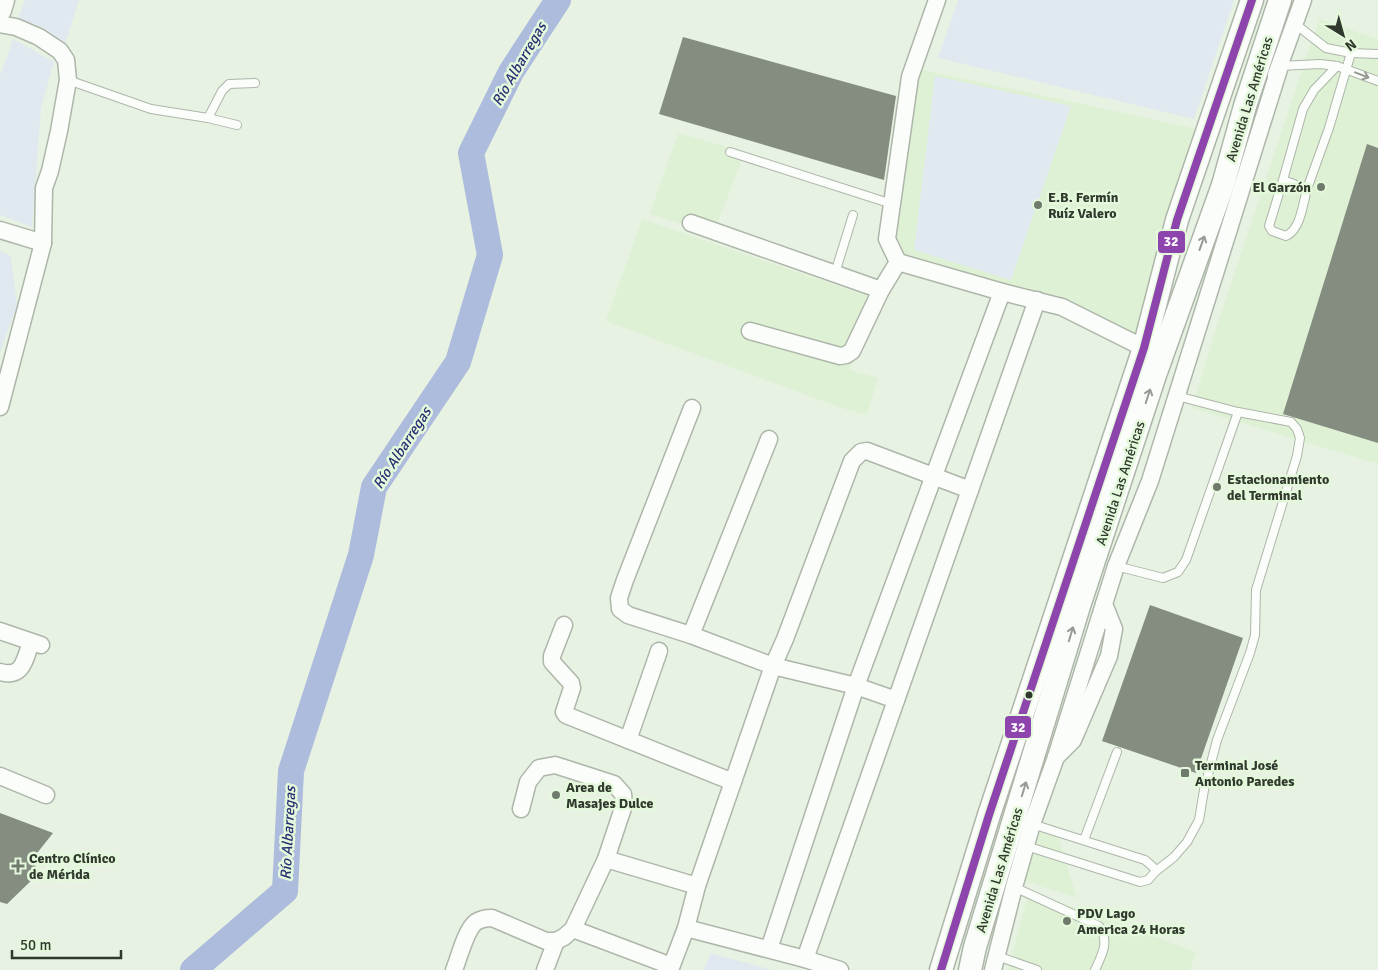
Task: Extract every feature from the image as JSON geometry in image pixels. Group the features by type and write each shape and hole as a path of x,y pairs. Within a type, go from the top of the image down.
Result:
{"street":[{"path":"0,10 3,0"},
{"path":"937,0 910,77 887,239 898,262 1062,307 1144,348"},
{"name":"Avenida Las Américas","path":"942,970 990,815 1144,348 1177,220 1252,0"},
{"name":"Avenida Las Américas","path":"970,970 975,947 1079,606 1178,307 1223,186 1245,106 1280,0"},
{"path":"995,963 1032,824 1056,757 1116,566 1150,481 1280,66 1303,0"},
{"path":"0,24 16,27 39,37 60,51 66,60 68,80 55,147 44,188 43,243 0,407"},
{"path":"1223,186 1245,146 1280,66"},
{"path":"692,223 881,290"},
{"path":"0,230 43,243"},
{"path":"750,331 840,356 846,355 852,351 881,290 898,262"},
{"path":"769,949 856,686 1002,292"},
{"path":"805,959 1037,300"},
{"path":"1178,307 1187,359"},
{"path":"692,408 625,580 618,604 620,609 628,615 691,635 773,666 856,686 896,700"},
{"path":"691,635 769,439"},
{"path":"573,929 671,968 686,928 697,886 773,666 786,639 852,461 856,456 861,452 874,452 970,490"},
{"path":"564,625 552,656 552,662 571,683 572,688 564,712 574,719 733,782"},
{"path":"0,632 36,644 21,669 15,673 0,672"},
{"path":"628,740 658,651"},
{"path":"521,809 528,782 539,768 555,766 614,784 623,794 624,805 606,859 573,929 556,941 545,970"},
{"path":"0,776 46,795"},
{"path":"606,859 697,886"},
{"path":"454,970 468,934 475,922 484,918 492,918 546,941 556,941"},
{"path":"686,928 769,949 840,970"}],"lane":[{"path":"1294,23 1326,48 1351,53 1378,54"},
{"path":"1337,66 1311,94 1302,109 1269,226 1272,232 1286,236 1292,233 1296,226 1329,128 1351,53"},
{"path":"1280,66 1320,64 1337,66 1378,81"},
{"path":"68,80 151,109 208,118 237,125"},
{"path":"208,118 222,91 229,84 255,83"},
{"path":"730,152 892,204"},
{"path":"1283,180 1307,189"},
{"path":"835,274 854,214"},
{"path":"1026,846 1140,882 1148,880 1174,857 1187,842 1200,820 1204,790 1217,740 1255,635 1256,590 1297,456 1300,438 1297,429 1291,422 1238,412 1177,396"},
{"path":"1116,566 1163,578 1178,572 1186,560 1238,412"},
{"path":"1084,840 1117,752"},
{"path":"1032,824 1145,860 1156,871"},
{"path":"1014,887 1099,926 1103,932 1105,945 1095,970"},
{"path":"995,963 1036,970"}],"shaded area":[{"path":"25,0 79,0 65,44 45,29 18,19"},
{"path":"958,0 1234,0 1194,119 938,58"},
{"name":"El Garzón","path":"1319,19 1378,39 1378,464 1192,408 1214,335"},
{"path":"13,39 54,62 41,108 32,227 0,215 0,76"},
{"name":"E.B. Fermín Ruíz Valero","path":"921,70 1201,130 1142,341 903,256 893,238"},
{"path":"935,76 1071,106 1011,280 914,250"},
{"path":"678,133 745,152 713,234 650,214"},
{"path":"642,219 873,298 850,370 878,378 867,415 842,408 606,321"},
{"path":"0,251 11,256 17,306 0,352"},
{"path":"1043,823 1055,826 1077,898 1025,881"},
{"name":"PDV Lago America 24 Horas","path":"1029,891 1196,952 1190,970 1008,970"},
{"path":"710,953 772,970 704,970"}],"building":[{"path":"683,37 896,96 884,180 659,114"},
{"name":"El Garzón","path":"1367,144 1378,148 1378,443 1283,414"},
{"path":"1150,605 1243,638 1196,773 1102,741"},
{"name":"Centro Clínico de Mérida","path":"0,813 53,833 34,857 37,875 7,904 0,902"}],"waterway":[{"name":"Río Albarregas","path":"193,970 285,891 291,771 361,555 374,487 458,362 490,255 471,153 511,72 558,0"}],"transit line":[{"name":"32","path":"941,970 989,815 1144,348 1177,220 1252,0"}],"place":[{"name":"El Garzón","path":"1321,187"},
{"name":"E.B. Fermín Ruíz Valero","path":"1038,205"},
{"name":"Estacionamiento del Terminal","path":"1217,487"},
{"name":"Terminal José Antonio Paredes","path":"1185,773"},
{"name":"Area de Masajes Dulce","path":"556,795"},
{"name":"Centro Clínico de Mérida","path":"18,866"},
{"name":"PDV Lago America 24 Horas","path":"1067,921"}]}
